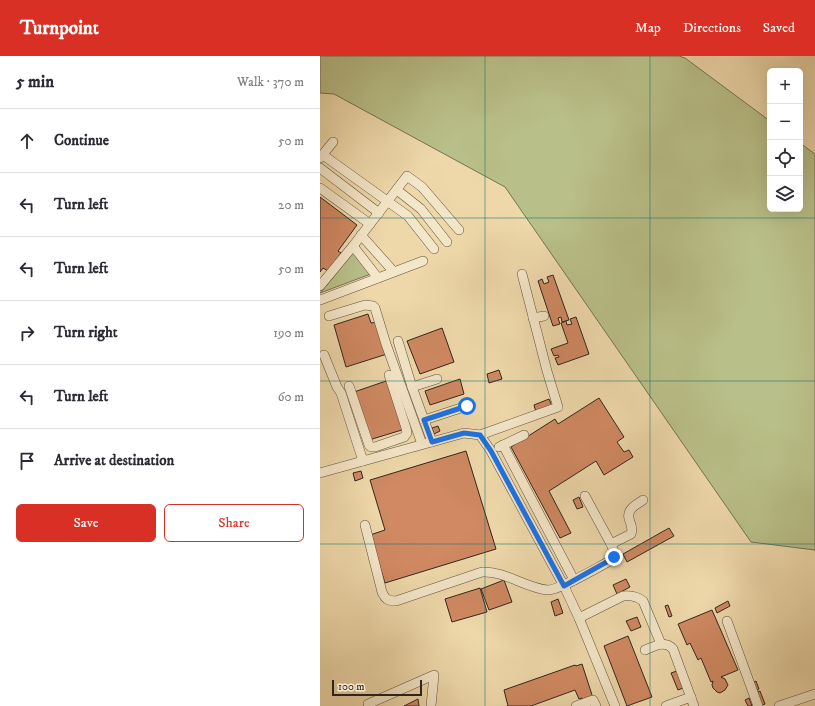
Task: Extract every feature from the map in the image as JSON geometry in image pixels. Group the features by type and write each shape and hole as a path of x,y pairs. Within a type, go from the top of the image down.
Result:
{"street":[{"path":"333,142 322,157 408,216 434,249"},
{"path":"320,168 378,213"},
{"path":"320,286 388,202 407,176 422,187 459,230"},
{"path":"320,188 370,224"},
{"path":"397,190 421,209 447,242"},
{"path":"361,235 394,272"},
{"path":"353,246 378,278"},
{"path":"320,300 423,261"},
{"path":"320,473 464,433 480,435 558,407 547,371 522,274"},
{"path":"329,316 365,305 373,306 422,444"},
{"path":"534,318 544,316"},
{"path":"398,341 412,387 432,442"},
{"path":"324,355 337,387 341,393 363,461"},
{"path":"349,386 369,445 372,448 404,437 407,433 389,375"},
{"path":"412,387 437,379"},
{"path":"424,420 467,406"},
{"path":"480,435 491,451 564,586 579,618 615,706"},
{"path":"491,451 524,435"},
{"path":"386,444 390,454"},
{"path":"503,445 574,580"},
{"path":"365,524 382,592 385,598 389,601 396,601 482,572 503,575 548,590 564,586 613,559 614,557 611,544 585,496"},
{"path":"611,544 631,534 632,528 629,520 629,512 643,500"},
{"path":"579,618 623,596 636,597 643,600 661,644"},
{"path":"727,621 758,706"},
{"path":"645,650 661,644 667,644 673,649 693,702 666,706"},
{"path":"368,706 368,704 434,675 431,706"},
{"path":"779,706 815,694"},
{"path":"576,706 594,700 596,706"}],"green space":[{"path":"320,56 679,56 685,58 767,119 767,212 803,212 803,145 815,154 815,550 751,542 505,187 334,94 320,93"},
{"path":"356,249 376,272 320,293"}],"building":[{"path":"320,197 357,225 338,251 341,253 328,271 323,268 320,272"},
{"path":"553,275 569,320 562,322 561,317 558,318 560,324 553,326 538,281 542,279 544,284 549,282 547,277"},
{"path":"368,314 371,323 377,322 387,354 346,367 334,325"},
{"path":"576,317 589,354 558,365 555,358 559,357 558,355 554,356 551,349 568,343 561,323 566,321 567,325 572,324 570,319"},
{"path":"442,328 454,362 420,374 407,341"},
{"path":"499,370 502,379 489,383 487,374"},
{"path":"460,379 464,394 430,405 425,391"},
{"path":"389,380 405,429 369,440 354,392"},
{"path":"599,398 624,437 617,442 624,452 629,450 633,457 604,475 596,461 549,491 571,533 560,538 511,447 555,419 558,424"},
{"path":"549,399 552,406 536,412 534,405"},
{"path":"438,426 440,431 434,434 432,428"},
{"path":"466,451 496,549 385,583 370,535 385,530 370,480"},
{"path":"361,471 363,478 355,481 353,473"},
{"path":"579,497 583,507 577,509 573,500"},
{"path":"669,528 674,536 627,562 623,554"},
{"path":"626,579 630,587 617,594 613,585"},
{"path":"504,580 512,602 489,610 481,589"},
{"path":"480,588 487,612 452,622 445,599"},
{"path":"558,599 563,613 555,616 551,602"},
{"path":"728,601 730,606 717,613 715,608"},
{"path":"668,605 672,616 669,617 665,606"},
{"path":"712,610 738,670 721,677 725,679 728,685 725,690 720,693 713,688 713,681 711,682 701,658 698,660 690,643 687,645 678,624"},
{"path":"637,617 641,627 631,631 626,621"},
{"path":"628,636 652,697 627,706 604,646"},
{"path":"582,664 593,698 583,702 582,698 579,699 575,690 531,706 508,706 504,690 575,665"},
{"path":"677,671 683,688 678,690 671,673"},
{"path":"756,681 759,689 755,691 752,683"},
{"path":"760,691 765,704 759,706 755,693"},
{"path":"749,698 752,706 748,706 745,700"},
{"path":"418,699 419,706 404,706"}],"route":[{"path":"467,406 424,420 432,442 464,433 480,435 491,451 564,586 613,559 614,557"}]}
